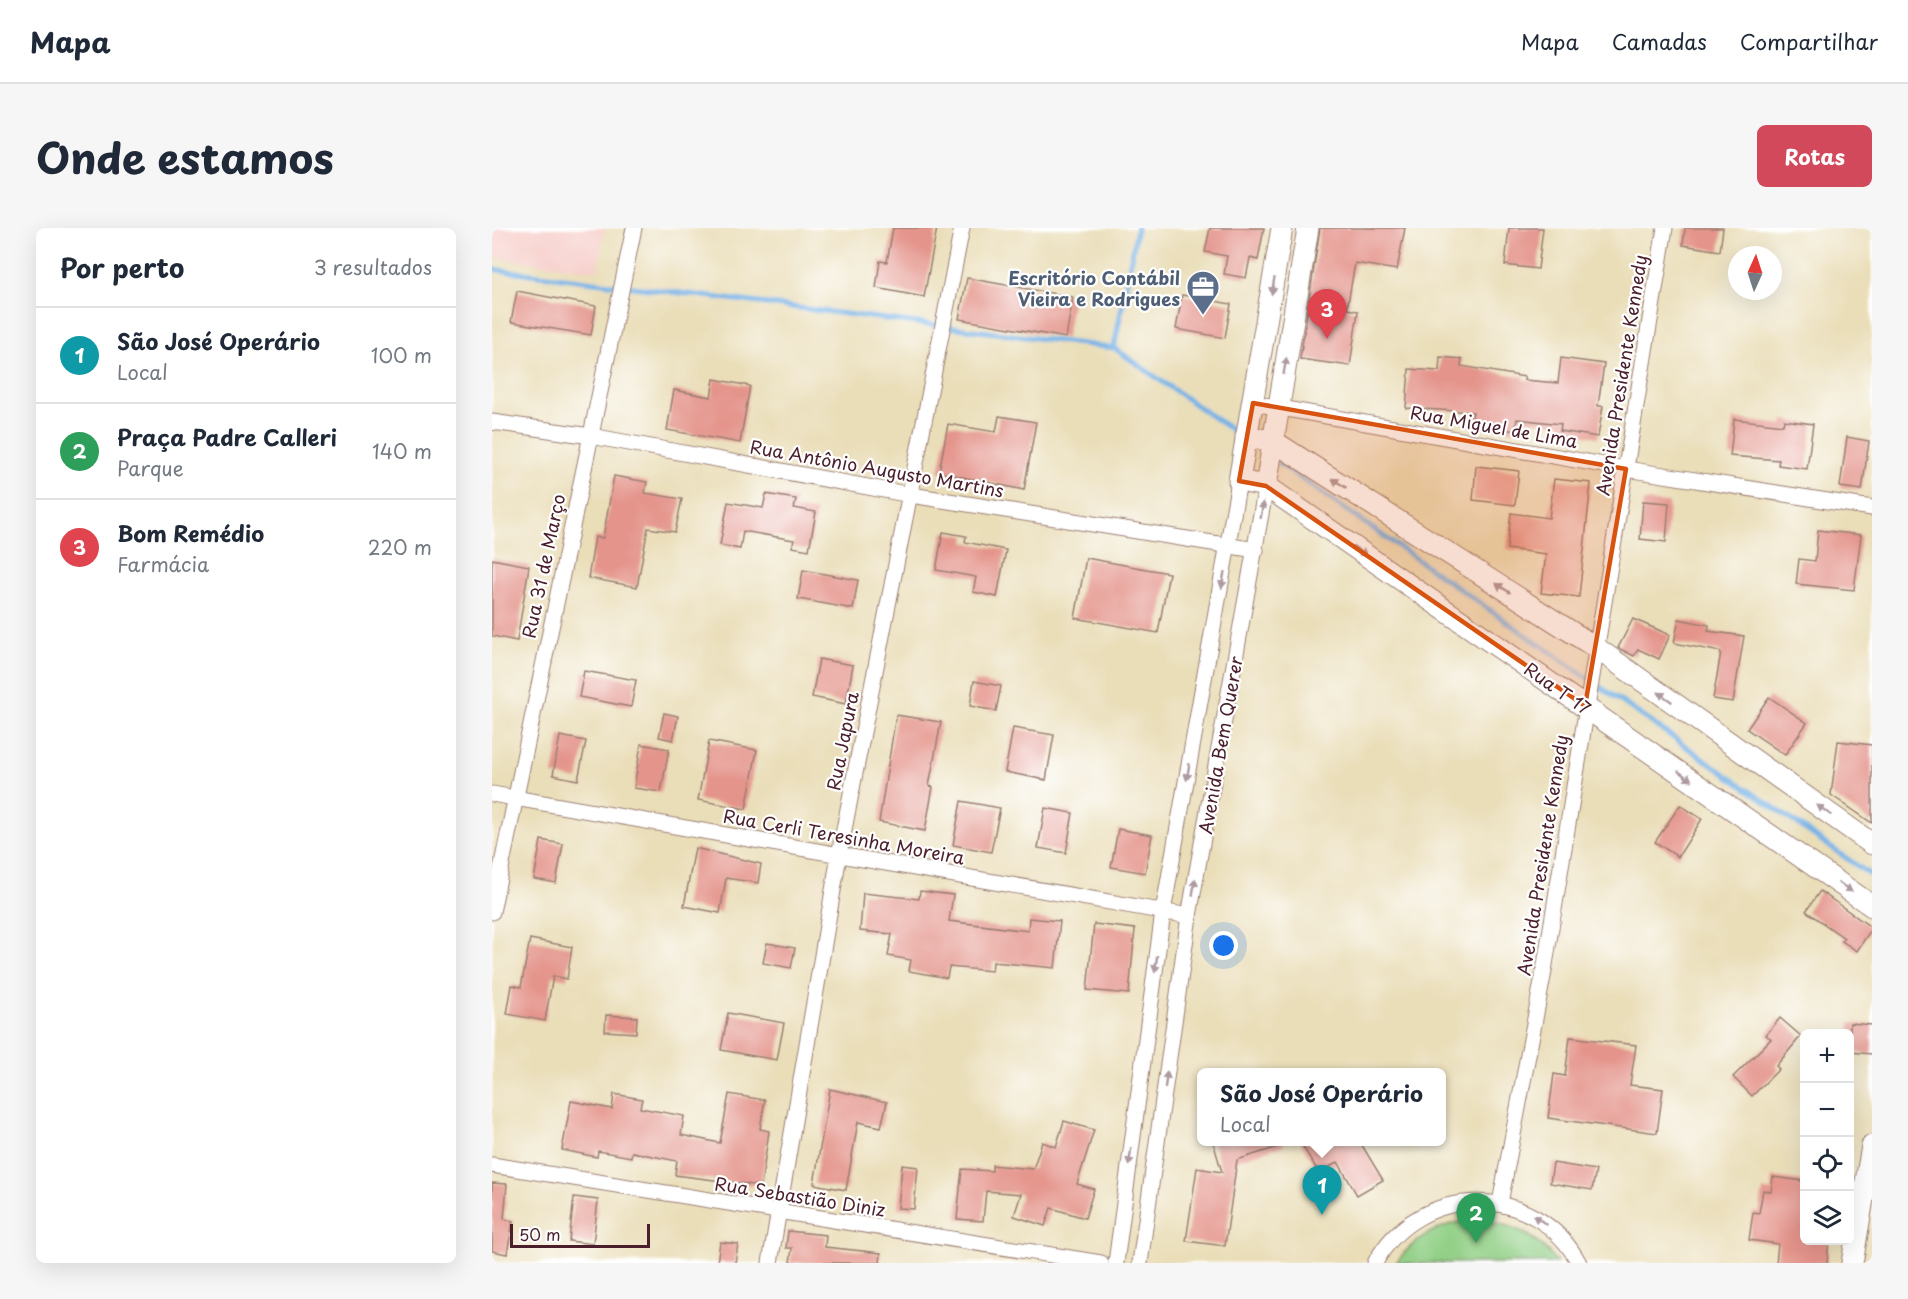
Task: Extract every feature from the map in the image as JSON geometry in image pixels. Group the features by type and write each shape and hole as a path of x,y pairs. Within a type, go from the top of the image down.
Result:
{"street":[{"name":"Rua 31 de Março","path":"492,912 514,797 634,228"},
{"name":"Rua Japura","path":"770,1263 839,855 962,228"},
{"name":"Avenida Bem Querer","path":"1116,1263 1163,912 1229,545 1282,228"},
{"name":"Avenida Bem Querer","path":"1140,1263 1189,916 1256,550 1308,228"},
{"name":"Avenida Presidente Kennedy","path":"1500,1203 1544,971 1585,706 1665,228"},
{"name":"Rua Miguel de Lima","path":"1252,403 1872,508"},
{"name":"Rua Antônio Augusto Martins","path":"492,422 591,436 911,495 1256,550"},
{"path":"1246,437 1273,441 1595,647 1872,844"},
{"name":"Rua T 17","path":"1239,481 1266,486 1872,906"},
{"name":"Rua Cerli Teresinha Moreira","path":"492,794 1189,916"},
{"path":"1852,1263 1872,1146"},
{"name":"Rua Sebastião Diniz","path":"492,1165 778,1213 1101,1263"},
{"path":"1375,1263 1399,1231 1429,1212 1468,1201 1500,1203 1527,1212 1550,1227 1569,1247 1579,1263"}],"highlighted area":[{"path":"1253,403 1626,469 1585,706 1266,486 1239,481"}],"shaded area":[{"path":"492,228 605,228 597,271 492,257"}],"green space":[{"path":"1472,1220 1497,1223 1520,1231 1540,1244 1557,1263 1396,1263 1411,1246 1429,1233 1449,1225"}],"building":[{"path":"893,228 937,228 924,297 876,288 880,261 887,262"},
{"path":"1210,228 1264,228 1258,260 1250,258 1246,278 1224,274 1227,256 1205,252"},
{"path":"1320,228 1405,228 1397,270 1355,263 1347,309 1358,311 1350,366 1300,359"},
{"path":"1509,228 1543,228 1538,269 1505,265"},
{"path":"1685,228 1723,228 1720,251 1683,245"},
{"path":"967,278 1073,297 1066,338 959,319"},
{"path":"517,291 596,306 591,335 511,322"},
{"name":"Escritório Contábil Vieira e Rodrigues","path":"1182,295 1231,304 1225,338 1176,329"},
{"path":"1440,357 1462,359 1461,366 1525,377 1524,380 1558,383 1561,358 1604,364 1598,406 1603,406 1598,437 1560,431 1561,424 1517,419 1515,431 1471,423 1473,412 1406,408 1409,369 1439,371"},
{"path":"714,379 750,386 740,443 667,430 674,390 711,397"},
{"path":"999,416 1036,422 1024,490 939,472 948,424 996,432"},
{"path":"1734,419 1783,425 1784,420 1813,424 1807,469 1778,465 1779,460 1730,456"},
{"path":"1847,437 1869,441 1862,490 1840,487"},
{"path":"1476,466 1519,471 1515,505 1473,500"},
{"path":"614,476 647,482 645,493 682,499 675,532 648,528 637,587 588,578 595,537 603,538"},
{"path":"1554,479 1591,483 1579,597 1541,593 1546,554 1507,549 1511,513 1549,518"},
{"path":"766,494 796,499 794,508 816,512 809,550 792,547 794,540 743,531 740,549 720,545 728,502 763,508"},
{"path":"1643,501 1669,503 1666,542 1640,539"},
{"path":"1818,530 1861,535 1854,590 1796,584 1799,559 1815,561"},
{"path":"943,532 966,536 965,542 1006,550 997,597 973,592 976,577 936,570"},
{"path":"1086,558 1169,573 1158,633 1075,618"},
{"path":"492,559 529,566 517,641 492,636"},
{"path":"803,570 858,580 853,609 798,599"},
{"path":"1633,619 1670,635 1659,659 1638,649 1634,656 1618,648"},
{"path":"1679,619 1709,625 1708,631 1744,636 1733,702 1713,699 1721,652 1674,643"},
{"path":"819,659 853,665 846,704 812,697"},
{"path":"584,671 636,680 631,707 579,697"},
{"path":"974,681 1001,686 996,711 970,706"},
{"path":"1769,697 1807,723 1785,755 1747,729"},
{"path":"664,713 678,716 673,740 659,737"},
{"path":"896,715 941,722 929,786 933,787 925,831 879,822"},
{"path":"1013,728 1054,735 1046,780 1005,772"},
{"path":"560,736 586,741 578,780 553,775"},
{"path":"709,741 757,750 746,809 698,800"},
{"path":"1838,741 1872,745 1872,823 1831,795"},
{"path":"641,744 669,749 661,792 634,788"},
{"path":"961,801 1000,808 991,852 953,845"},
{"path":"1680,805 1702,819 1678,857 1655,842"},
{"path":"1045,808 1073,813 1066,853 1038,848"},
{"path":"1118,829 1152,835 1145,873 1111,867"},
{"path":"541,840 563,844 556,883 534,879"},
{"path":"695,848 761,864 758,883 726,878 720,913 684,906"},
{"path":"920,891 953,895 949,921 1028,931 1029,918 1060,921 1055,968 993,962 992,971 949,967 947,978 909,971 911,960 888,956 892,934 860,931 863,893 919,899"},
{"path":"1820,891 1872,928 1857,951 1842,941 1844,938 1806,911"},
{"path":"1094,924 1135,929 1129,994 1087,990"},
{"path":"530,939 572,947 567,979 553,976 545,1021 507,1014 512,985 521,987"},
{"path":"767,943 795,948 791,968 763,963"},
{"path":"728,1013 784,1023 777,1060 721,1050"},
{"path":"606,1015 637,1017 636,1033 605,1031"},
{"path":"1780,1018 1800,1037 1776,1066 1779,1069 1752,1096 1733,1077 1771,1039 1766,1035"},
{"path":"1850,1023 1872,1025 1872,1054 1854,1052 1854,1029 1850,1029"},
{"path":"1570,1037 1636,1045 1630,1085 1663,1089 1657,1133 1548,1118 1554,1074 1565,1076"},
{"path":"830,1089 887,1102 881,1127 858,1122 846,1190 814,1184"},
{"path":"614,1094 642,1099 640,1108 684,1116 681,1135 720,1143 729,1094 765,1100 760,1129 769,1131 761,1186 675,1175 677,1161 632,1152 631,1157 598,1151 597,1157 562,1150 571,1101 612,1109"},
{"path":"1064,1121 1094,1130 1077,1184 1094,1189 1085,1218 1051,1208 1045,1226 1014,1216 1021,1194 986,1191 983,1221 957,1219 962,1169 992,1171 992,1165 1033,1169 1042,1142 1056,1147"},
{"path":"1214,1146 1281,1146 1237,1160 1225,1246 1186,1241 1197,1168 1222,1172"},
{"path":"1302,1146 1362,1146 1383,1180 1357,1195 1338,1162 1319,1173"},
{"path":"1553,1163 1596,1170 1592,1190 1550,1183"},
{"path":"902,1165 918,1167 914,1209 898,1208"},
{"path":"1773,1177 1800,1180 1800,1245 1829,1245 1827,1263 1776,1263 1778,1244 1749,1240 1753,1212 1759,1213 1763,1190 1771,1192"},
{"path":"492,1183 507,1184 504,1219 513,1221 507,1254 492,1251"},
{"path":"574,1197 598,1200 593,1244 569,1241"},
{"path":"788,1231 826,1235 825,1247 881,1253 880,1263 790,1263 792,1248 786,1248"},
{"path":"720,1242 738,1244 735,1263 717,1263"}],"waterway":[{"path":"1114,348 1137,228"},
{"path":"492,269 1114,348 1236,433"},
{"path":"1280,464 1872,876"}],"place":[{"name":"Escritório Contábil Vieira e Rodrigues","path":"1203,316"},
{"name":"Bom Remédio","path":"1327,339"},
{"name":"São José Operário","path":"1322,1215"},
{"name":"Praça Padre Calleri","path":"1476,1243"}]}
